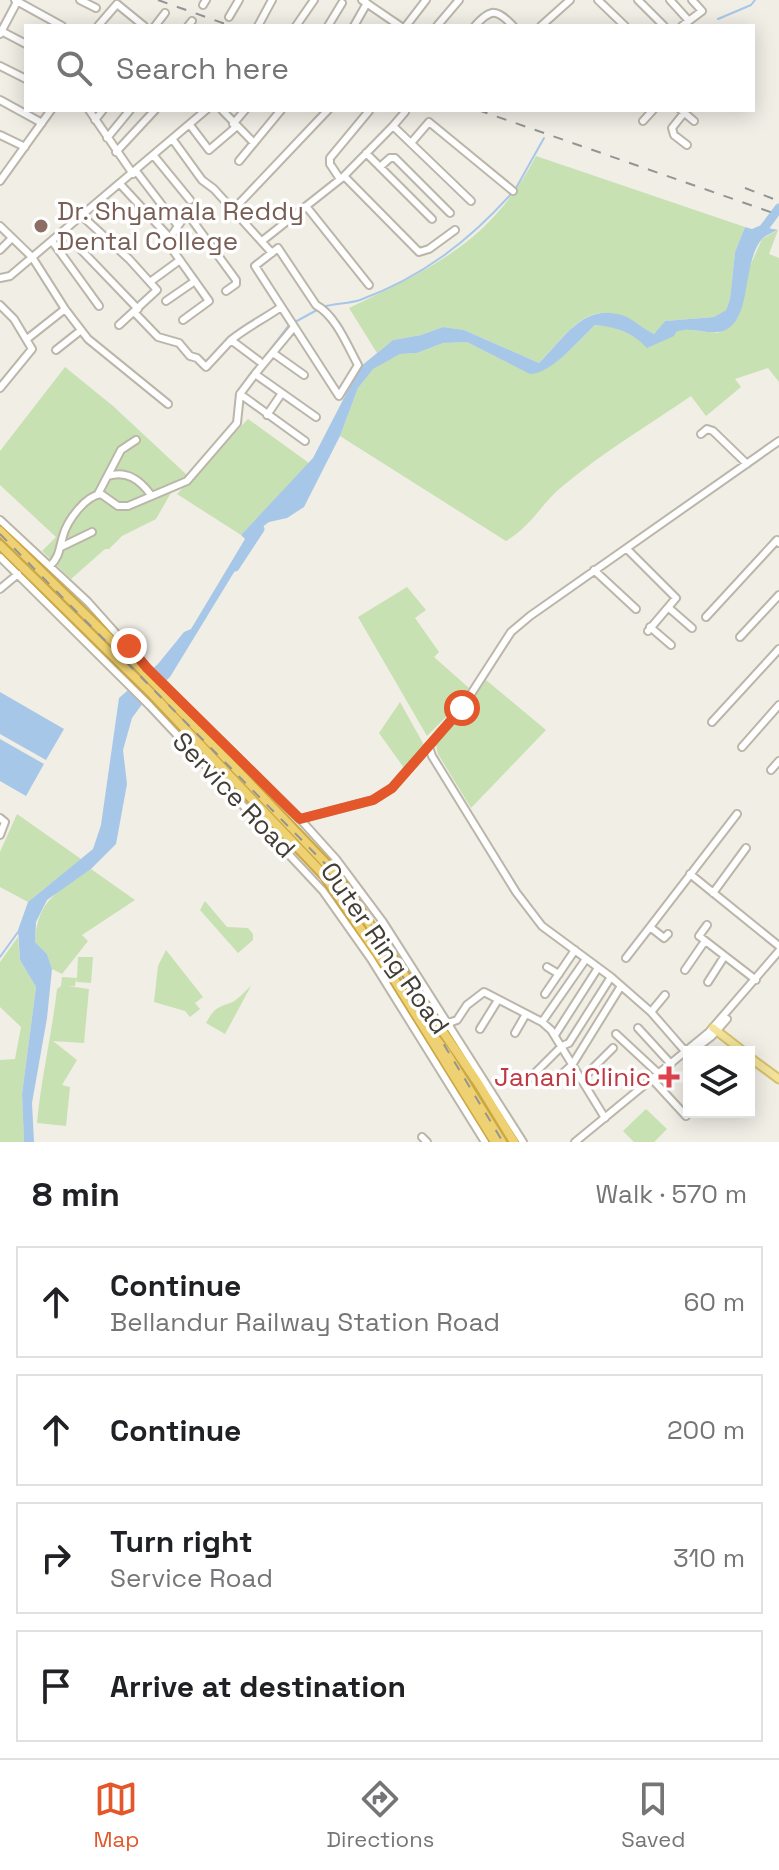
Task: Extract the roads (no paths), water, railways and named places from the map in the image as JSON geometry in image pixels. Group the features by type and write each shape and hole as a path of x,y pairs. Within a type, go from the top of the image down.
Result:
{"highway":[{"name":"Outer Ring Road","path":"0,531 145,669 159,696 331,884 495,1142"},
{"name":"Outer Ring Road","path":"0,545 129,678 159,696 334,872 432,1009 514,1142"},
{"path":"223,784 230,775"},
{"path":"420,1025 440,1042 502,1142"}],"main road":[{"path":"714,1031 734,1046"},
{"path":"755,1061 779,1079"}],"street":[{"path":"24,43 1,32 17,0 59,24"},
{"path":"80,0 96,8"},
{"path":"229,17 239,0"},
{"path":"259,24 272,0"},
{"path":"297,24 314,0"},
{"path":"439,24 459,0"},
{"path":"543,24 570,0"},
{"path":"598,0 622,24"},
{"path":"638,0 661,24"},
{"path":"670,0 686,24 702,11 692,0"},
{"path":"355,24 365,2 400,24"},
{"path":"405,24 422,2"},
{"path":"329,24 342,3"},
{"path":"100,24 117,4 141,24"},
{"path":"477,24 493,12 501,13 511,24"},
{"path":"157,24 165,13"},
{"path":"0,66 24,78"},
{"path":"0,100 42,123"},
{"path":"0,181 4,171 50,112"},
{"path":"90,112 116,152 178,226"},
{"path":"95,120 101,112"},
{"path":"107,138 128,112"},
{"path":"116,152 153,112"},
{"path":"0,278 10,276 203,112"},
{"path":"224,112 254,143"},
{"path":"190,125 209,150 244,112"},
{"path":"239,161 279,112"},
{"path":"233,210 326,112"},
{"path":"368,112 330,158 330,164 419,252 429,249 455,230"},
{"path":"262,241 342,178 405,112"},
{"path":"643,121 651,112"},
{"path":"682,112 673,131 687,145"},
{"path":"684,112 694,121"},
{"path":"411,143 429,122 513,191"},
{"path":"393,126 471,201"},
{"path":"0,135 25,147"},
{"path":"173,140 202,180 272,253"},
{"path":"366,153 432,219"},
{"path":"154,156 190,200"},
{"path":"380,167 390,158 395,158 450,213"},
{"path":"120,184 169,237"},
{"path":"306,206 369,285"},
{"path":"183,320 209,301 167,242 187,213 236,280 236,284 226,291"},
{"path":"82,216 129,259 157,290 119,325"},
{"path":"0,226 32,257 80,331 168,404"},
{"path":"63,231 158,337 179,343 190,356 206,367 252,323 281,307"},
{"path":"0,250 12,238"},
{"path":"52,241 99,306"},
{"path":"278,248 322,308 358,365 339,396 255,266 272,253 278,248"},
{"path":"150,282 180,260"},
{"path":"166,301 195,281"},
{"path":"27,339 65,309"},
{"path":"0,388 32,349 2,311"},
{"path":"98,494 120,507 187,481 237,423 240,394 293,325"},
{"path":"56,350 80,331"},
{"path":"231,340 259,361"},
{"path":"273,353 304,375"},
{"path":"255,374 316,417"},
{"path":"267,415 282,393"},
{"path":"240,394 305,441"},
{"path":"701,434 707,429 713,431 747,464"},
{"path":"50,566 60,554 68,524 85,502 98,494 121,450 136,440"},
{"path":"300,819 373,800 392,788 462,708 511,632 779,441"},
{"path":"108,476 118,473 138,480 151,495"},
{"path":"0,520 88,602 145,669"},
{"path":"61,547 92,532"},
{"path":"706,617 778,542"},
{"path":"627,549 676,598 649,629 671,645"},
{"path":"0,557 121,680 129,678"},
{"path":"594,570 636,609"},
{"path":"0,589 18,574"},
{"path":"740,637 779,595"},
{"path":"669,608 692,628"},
{"path":"712,722 779,649"},
{"name":"Service Road","path":"159,696 223,784 323,891 420,1025 485,1142"},
{"name":"Service Road","path":"159,696 300,819 336,859 383,922 432,1009 446,1024 523,1142"},
{"path":"742,747 779,705"},
{"path":"429,747 516,892 542,926 611,977 651,1012 683,1048"},
{"path":"771,770 779,761"},
{"path":"626,958 737,814"},
{"path":"0,818 5,822 0,835"},
{"path":"713,893 746,848"},
{"path":"690,874 779,948 714,1031 695,1046"},
{"path":"707,925 699,936 756,980"},
{"path":"650,927 664,938 668,934"},
{"path":"685,970 705,941"},
{"path":"545,994 575,950"},
{"path":"708,982 724,957"},
{"path":"542,1022 586,959"},
{"path":"547,967 559,974"},
{"path":"555,1036 598,968"},
{"path":"530,1078 562,1046 569,1043 611,977"},
{"path":"562,1074 572,1065 621,986"},
{"path":"446,1024 457,1020 467,1005 484,992 542,1022 562,1046 605,1118"},
{"path":"651,1012 665,995"},
{"path":"480,1029 498,1000"},
{"path":"515,1033 526,1014"},
{"path":"638,1028 671,1064"},
{"path":"616,1034 656,1076 683,1112"},
{"path":"581,1080 613,1048"},
{"path":"575,1142 683,1055"}],"water":[{"path":"759,226 778,230 763,238 756,248 741,310 737,320 724,331 683,330 647,348 623,331 595,325 556,362 538,373 530,374 467,342 443,343 417,353 400,354 373,369 358,388 340,436 304,507 287,518 269,522 261,528 170,677 132,718 123,750 127,784 116,844 91,869 47,900 36,922 35,942 47,954 52,969 32,1103 34,1142 24,1142 22,1094 36,987 20,960 18,930 28,902 93,849 101,825 119,698 158,664 184,632 191,629 245,539 241,535 313,458 360,367 393,340 443,327 464,330 539,363 577,324 599,313 627,317 654,334 665,321 714,317 726,310 730,299 735,252 745,227 752,229"},
{"path":"0,692 64,729 46,760 0,734"},
{"path":"0,739 44,764 26,796 0,781"}],"waterway":[{"path":"718,19 751,5 755,0"},
{"path":"516,188 544,138"},
{"path":"323,307 360,300 424,269 461,242 512,193"},
{"path":"758,236 779,208"},
{"path":"295,322 317,310"},
{"path":"237,400 236,394 289,325"},
{"path":"235,567 260,529"},
{"path":"0,957 18,932"}],"railway":[{"path":"158,0 225,24"},
{"path":"484,112 779,215"},
{"path":"745,188 779,201"},
{"path":"0,534 349,888 503,1142"}],"place":[{"name":"Dr. Shyamala Reddy Dental College","path":"41,226"},
{"name":"Janani Clinic","path":"669,1077"}]}
